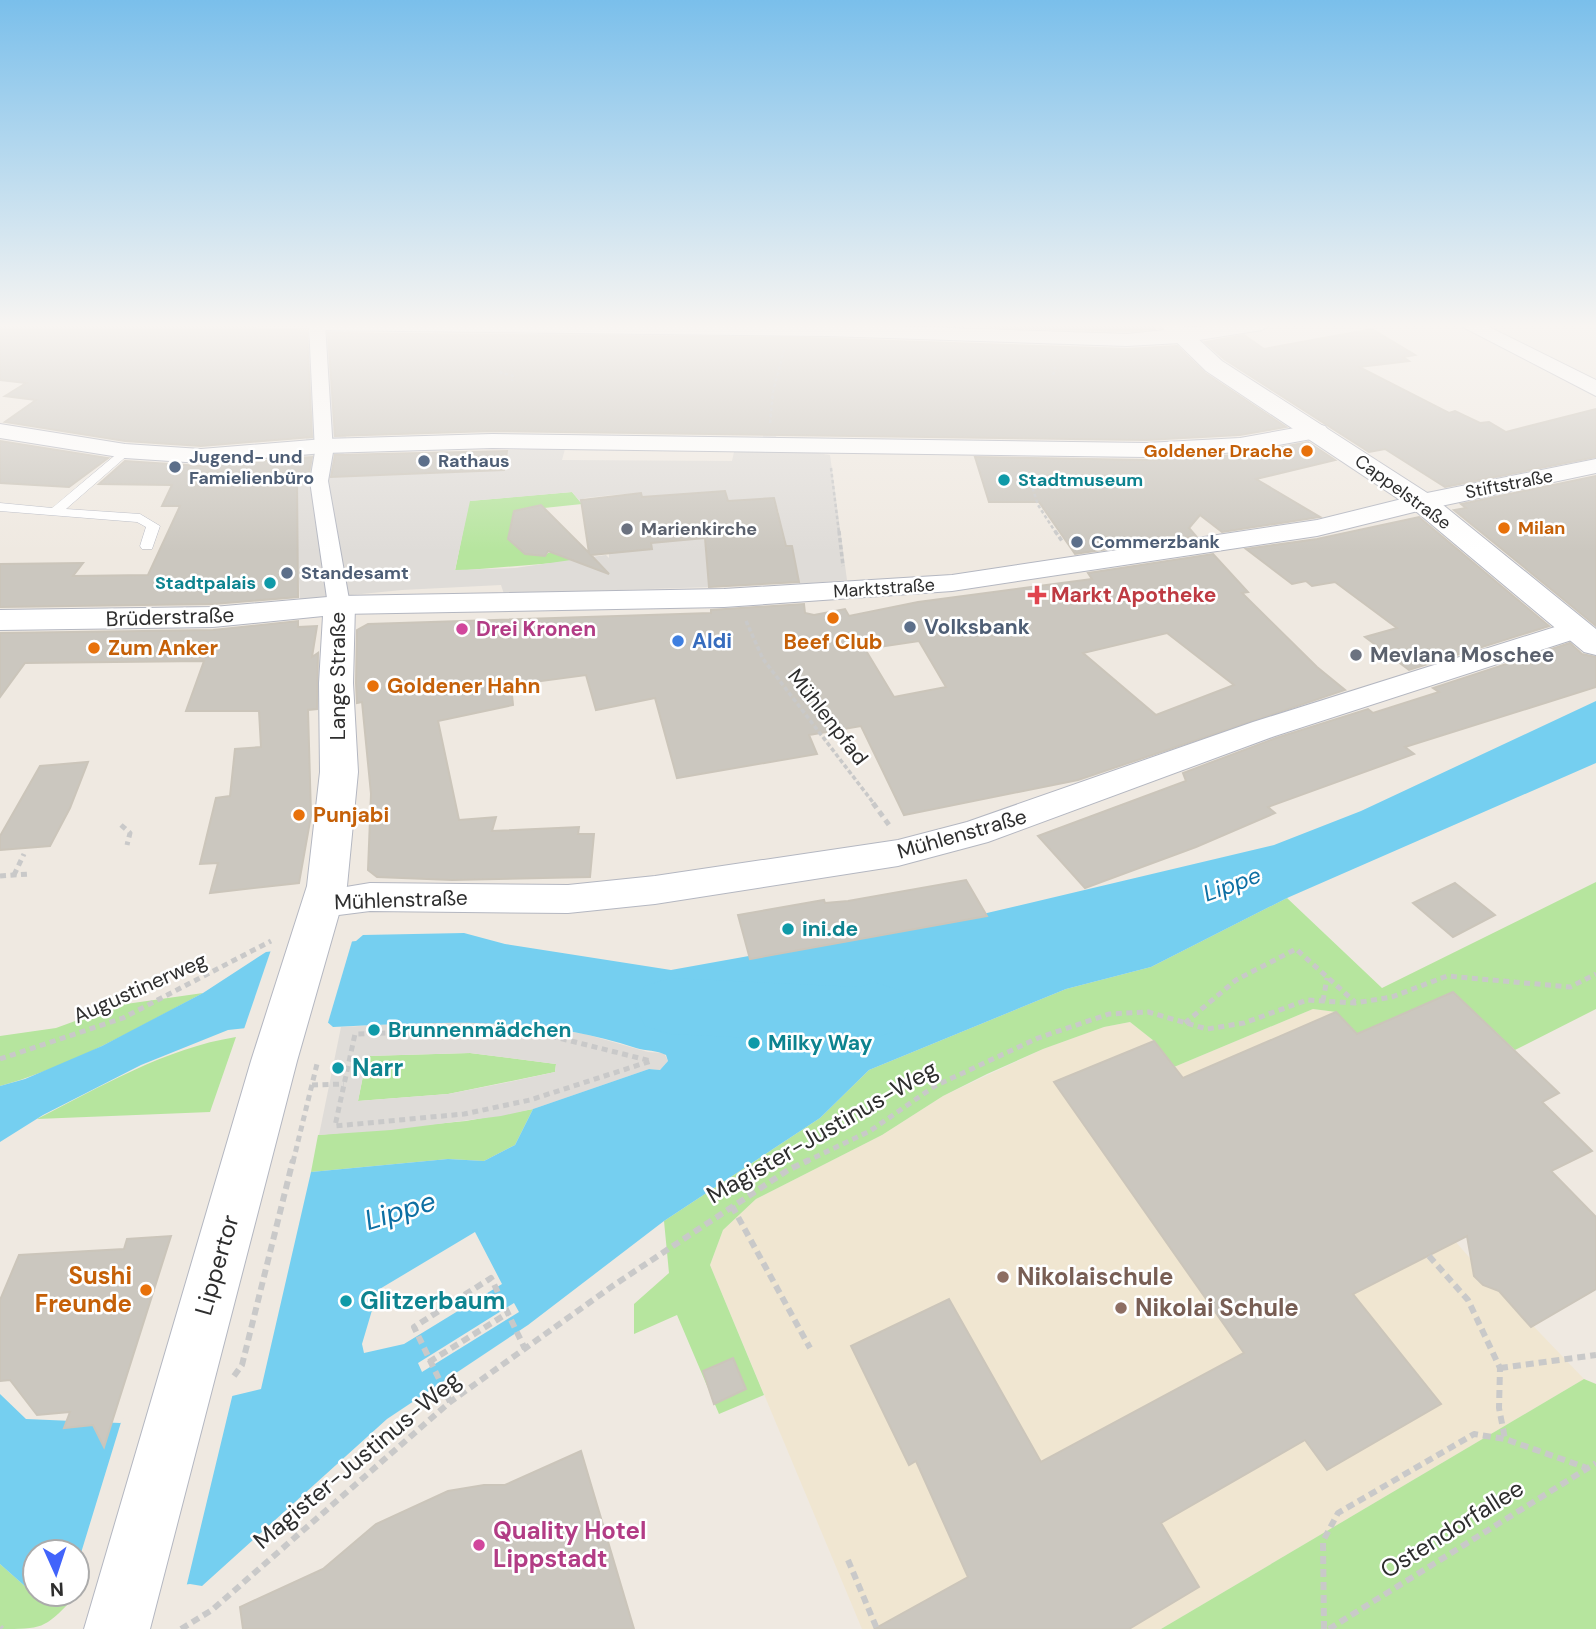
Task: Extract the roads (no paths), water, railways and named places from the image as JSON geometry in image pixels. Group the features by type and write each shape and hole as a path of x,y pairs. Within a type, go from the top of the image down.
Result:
{"street":[{"name":"Lange Straße","path":"303,928 336,823 339,605 319,481 324,446 321,400"},
{"name":"Cappelstraße","path":"1268,400 1422,502 1585,638"},
{"path":"0,431 125,451 201,456 324,446 492,440 1173,449 1240,445 1317,431"},
{"name":"Stiftstraße","path":"1422,502 1596,466"},
{"name":"Marktstraße","path":"339,605 736,598 952,583 1317,528 1422,502"},
{"name":"Brüderstraße","path":"0,620 214,617 339,605"},
{"name":"Mühlenstraße","path":"303,928 370,897 568,899 655,890 898,853 975,833 1264,729 1585,638"},
{"name":"Lippertor","path":"120,1619 203,1392 301,1040 303,928"}],"lane":[{"path":"55,512 125,451"},
{"path":"0,507 140,518 153,526 147,546"}],"water":[{"path":"1596,701 1596,763 1287,898 1151,967 1066,989 869,1070 820,1118 664,1221 528,1325 387,1419 202,1586 190,1584 91,1597 91,1538 21,1538 21,1583 0,1564 0,1394 26,1419 120,1423 261,1389 311,1172 448,1159 484,1161 515,1145 533,1109 649,1069 660,1070 668,1061 663,1053 599,1037 561,1030 486,1023 333,1027 325,1020 228,1030 141,1065 43,1115 0,1142 0,1086 25,1079 102,1046 203,993 266,952 356,941 363,935 464,933 505,944 671,970 987,913 1274,845 1361,811","holes":["768,985 802,990 793,1017 760,1036 751,1006","475,1232 502,1284 404,1344 364,1353 362,1344 378,1290","514,1303 519,1312 422,1372 418,1363"]}],"waterway":[{"name":"Lippe","path":"670,1006 859,1015 874,1010"}],"place":[{"name":"Goldener Drache","path":"1307,451"},
{"name":"Rathaus","path":"424,461"},
{"name":"Jugend- und Famielienbüro","path":"175,467"},
{"name":"Stadtmuseum","path":"1004,480"},
{"name":"Milan","path":"1504,528"},
{"name":"Marienkirche","path":"627,529"},
{"name":"Commerzbank","path":"1077,542"},
{"name":"Standesamt","path":"287,573"},
{"name":"Stadtpalais","path":"270,583"},
{"name":"Markt Apotheke","path":"1037,595"},
{"name":"Beef Club","path":"833,618"},
{"name":"Volksbank","path":"910,627"},
{"name":"Drei Kronen","path":"462,629"},
{"name":"Aldi","path":"678,641"},
{"name":"Zum Anker","path":"94,648"},
{"name":"Mevlana Moschee","path":"1356,655"},
{"name":"Goldener Hahn","path":"373,686"},
{"name":"Punjabi","path":"299,815"},
{"name":"ini.de","path":"788,929"},
{"name":"Brunnenmädchen","path":"374,1030"},
{"name":"Milky Way","path":"754,1043"},
{"name":"Narr","path":"338,1068"},
{"name":"Nikolaischule","path":"1003,1277"},
{"name":"Sushi Freunde","path":"146,1290"},
{"name":"Glitzerbaum","path":"346,1301"},
{"name":"Nikolai Schule","path":"1121,1308"},
{"name":"Quality Hotel Lippstadt","path":"479,1545"}]}
